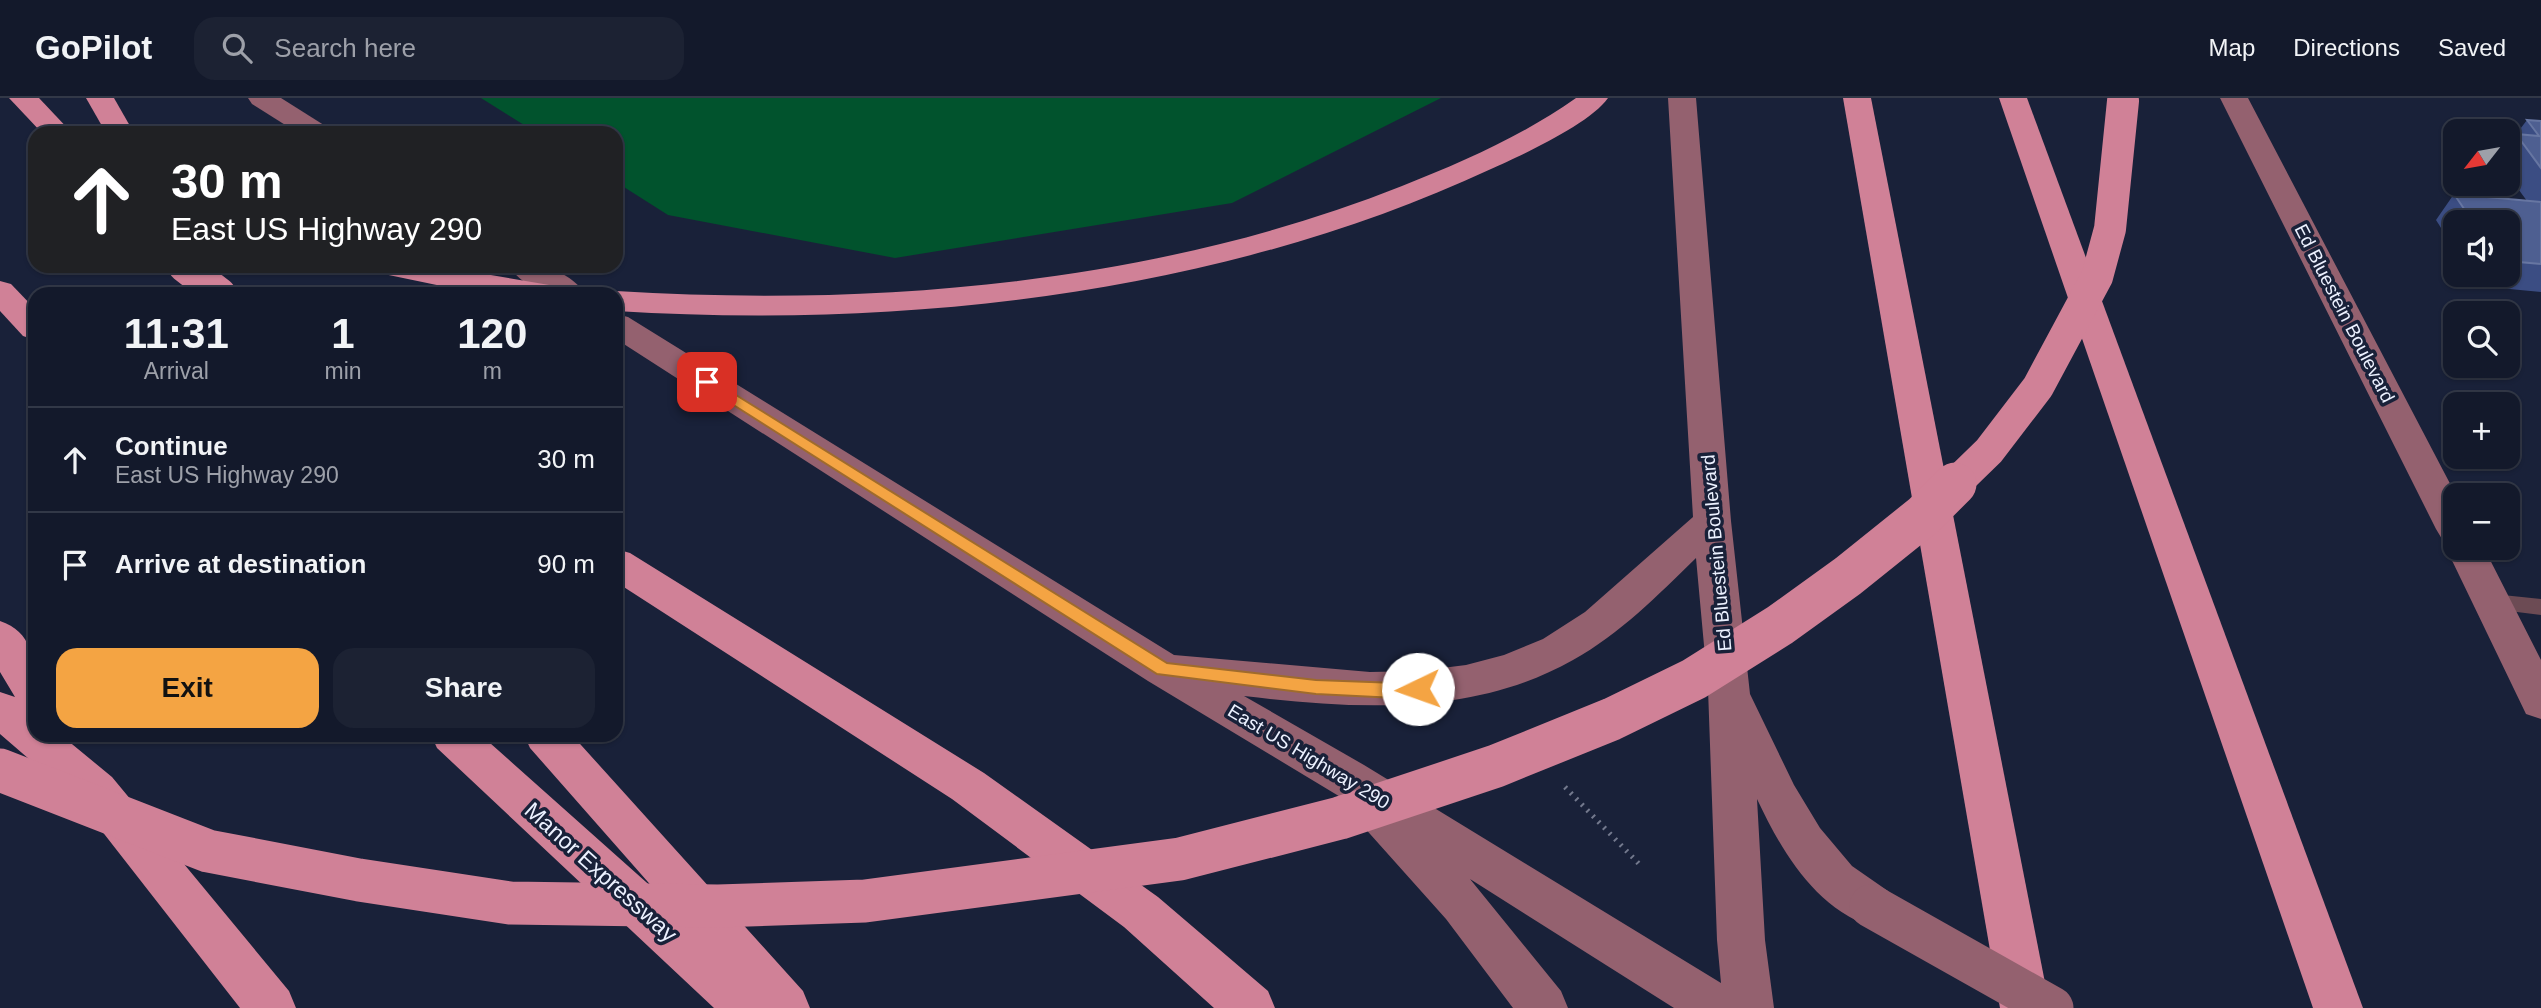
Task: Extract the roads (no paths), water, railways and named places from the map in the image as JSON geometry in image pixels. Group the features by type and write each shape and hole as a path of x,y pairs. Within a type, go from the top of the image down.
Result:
{"highway":[{"path":"23,98 54,126"},
{"path":"100,98 116,126"},
{"path":"623,301 712,307 896,302 1001,293 1178,262 1250,246 1389,203 1533,138 1594,98"},
{"path":"1857,98 2025,1008"},
{"path":"0,770 208,851 359,880 510,903 718,906 865,901 1180,859 1340,818 1496,766 1612,719 1694,679 1780,625 1924,515 1989,451 2038,387 2097,276 2112,217 2123,98"},
{"path":"2020,109 2337,1008"},
{"path":"193,273 211,287"},
{"path":"425,273 494,287"},
{"path":"0,291 28,321"},
{"path":"623,568 968,786 1141,912 1250,1008"},
{"path":"0,637 28,682"},
{"path":"0,709 28,733"},
{"path":"39,742 96,790"},
{"path":"66,742 96,790 271,1008"},
{"name":"Manor Expressway","path":"460,742 751,1008"},
{"path":"551,742 785,1008"}],"main road":[{"path":"262,98 306,126"},
{"name":"Ed Bluestein Boulevard","path":"1682,98 1712,521 1729,689 1741,940 1749,1008"},
{"name":"Ed Bluestein Boulevard","path":"2234,98 2443,505"},
{"path":"536,273 558,287"},
{"name":"East US Highway 290","path":"623,328 1163,669 1348,778 1718,1008"},
{"path":"1163,669 1316,687 1396,691 1476,680 1519,668 1558,649 1630,597 1712,521"},
{"path":"2471,560 2541,702"},
{"path":"1729,689 1782,804 1811,851 1837,881 1871,906 2052,1008"},
{"path":"1348,778 1462,904 1543,1008"}],"lane":[{"path":"2493,602 2541,607"}]}
